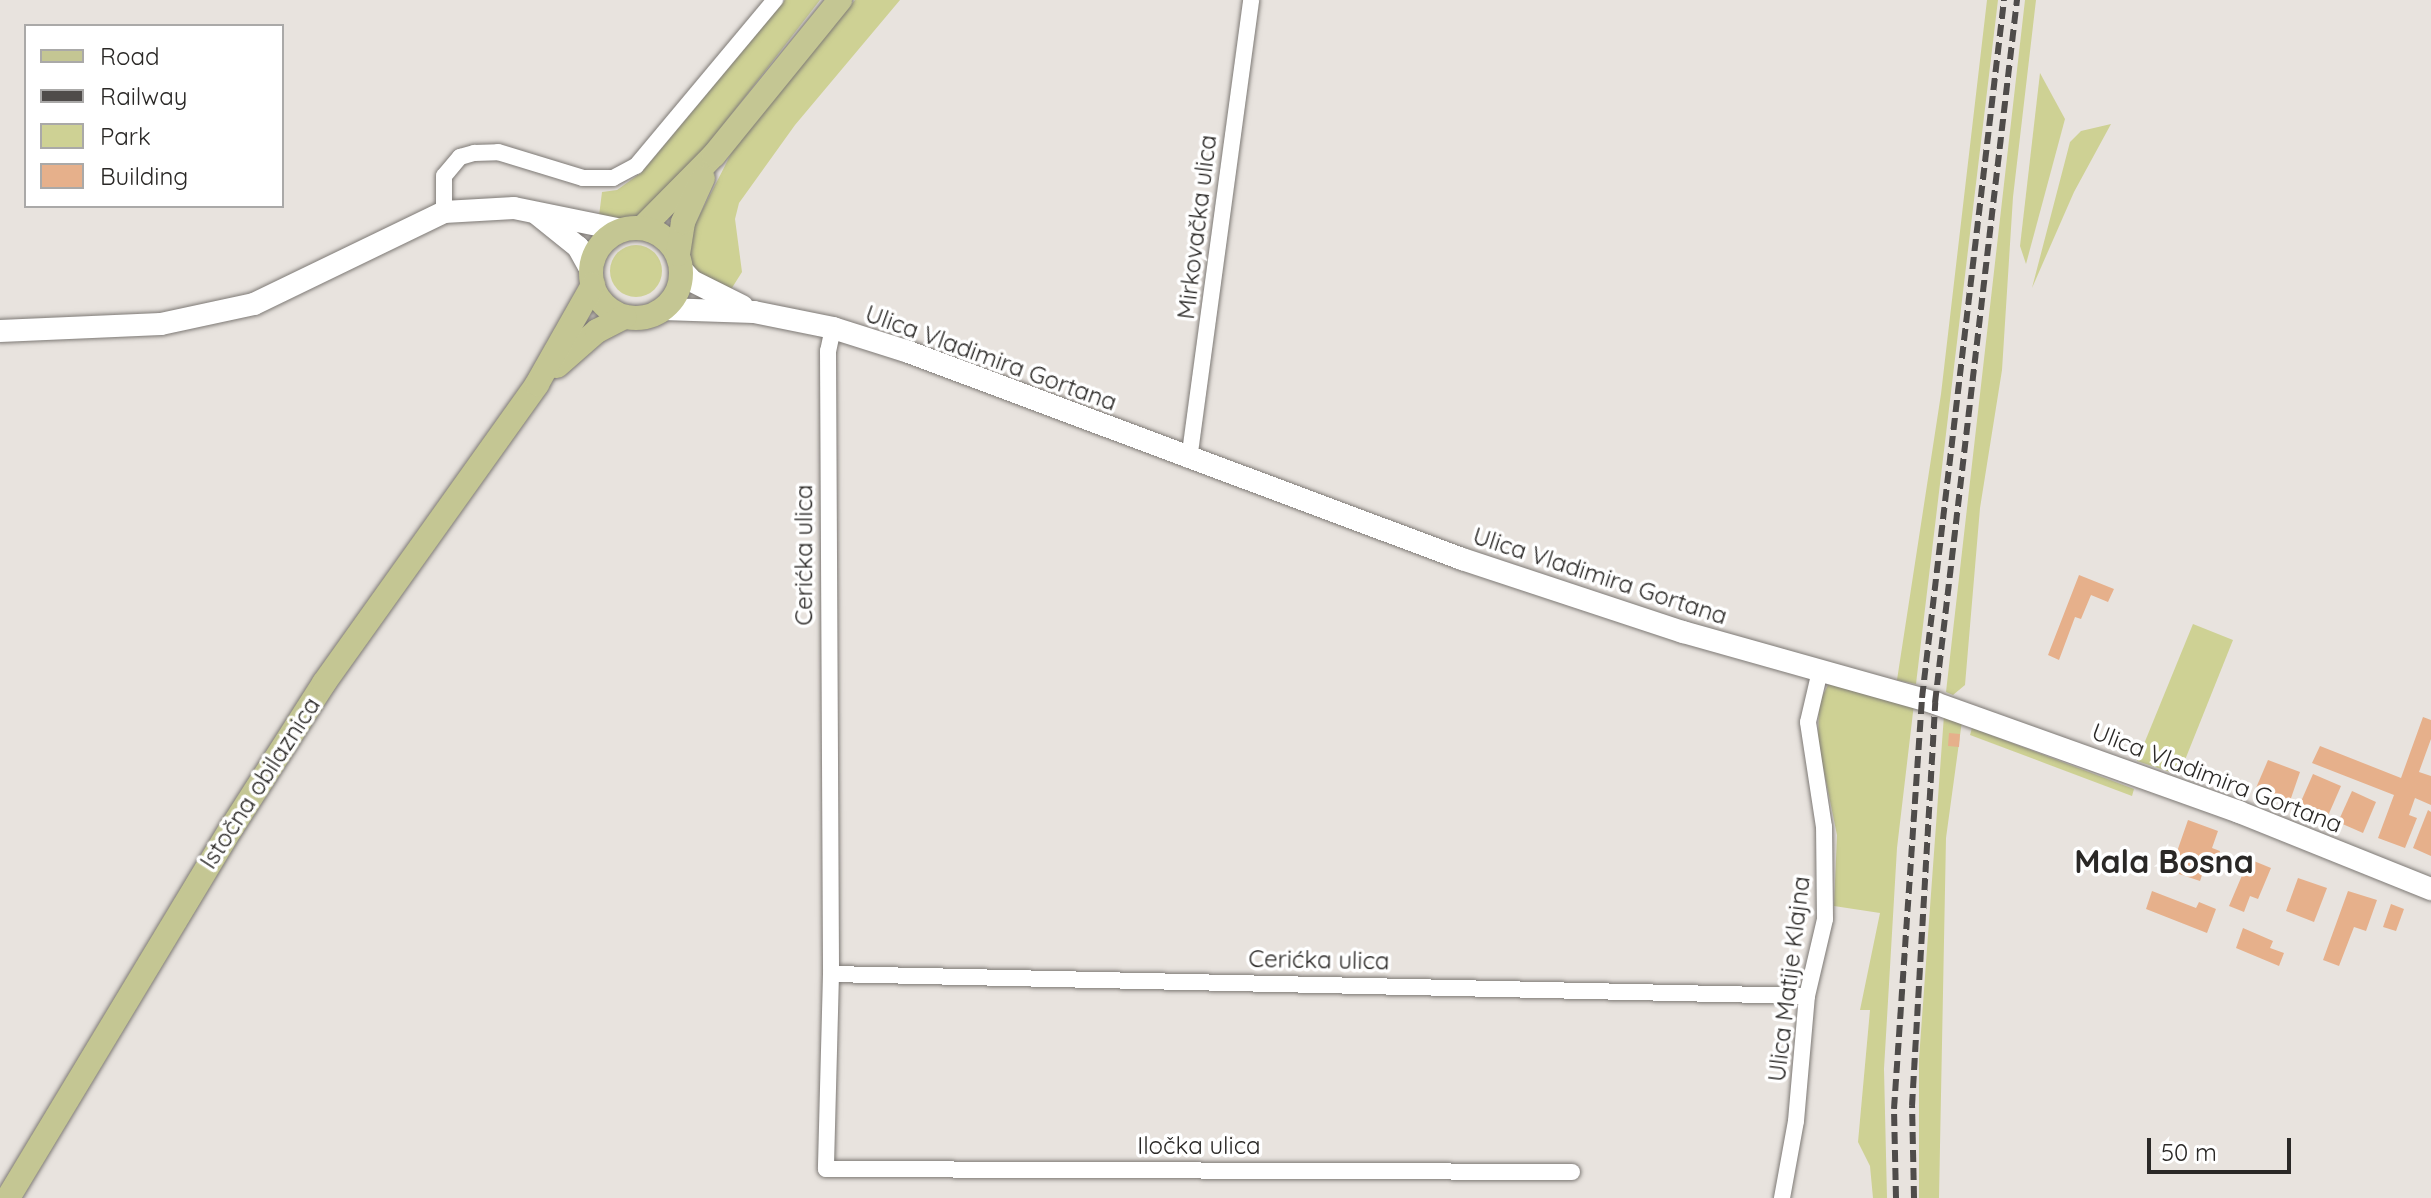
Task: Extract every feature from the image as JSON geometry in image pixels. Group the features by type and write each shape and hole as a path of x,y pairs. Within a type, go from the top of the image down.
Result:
{"main road":[{"path":"592,277 601,245 632,229 714,155 840,0"},
{"path":"533,211 578,247 600,299 625,317 663,309 680,285 683,222 714,155"},
{"path":"0,331 161,324 254,304 444,212 480,207 533,211 657,232 680,262"},
{"name":"Ulica Vladimira Gortana","path":"680,262 692,281 754,312"},
{"name":"Istočna obilaznica","path":"8,1198 143,967 324,683 537,384 592,277"},
{"name":"Ulica Vladimira Gortana","path":"663,309 754,312 833,328 1462,559 1820,671 1947,707 2239,812 2431,889"},
{"name":"Istočna obilaznica","path":"537,384 597,331 625,317"}],"street":[{"path":"444,212 444,176 460,157 474,153 498,152 583,178 613,178 636,166 775,0"},
{"name":"Mirkovačka ulica","path":"1189,460 1251,0"},
{"name":"Cerićka ulica","path":"826,1169 831,974 828,351 833,328"},
{"name":"Ulica Matije Klajna","path":"1782,1198 1796,1121 1807,996 1825,919 1827,878 1808,722 1820,671"},
{"name":"Cerićka ulica","path":"831,974 1807,996"},
{"name":"Iločka ulica","path":"826,1169 1572,1172"}],"green space":[{"path":"785,0 820,0 683,177 644,216 631,221 599,216 602,192 617,190 642,172"},
{"path":"855,0 900,0 795,125 739,203 735,219 742,272 730,291 701,277 691,263 688,238 733,150"},
{"path":"1987,0 1998,0 1916,684 1897,680 1941,394"},
{"path":"2025,0 2036,0 2013,197 2002,370 1980,508 1965,685 1953,695 1946,692"},
{"path":"2040,73 2065,119 2026,264 2020,246"},
{"path":"2111,124 2074,192 2032,288 2070,142 2081,131"},
{"path":"636,245 654,253 662,271 654,289 636,297 618,289 610,271 618,253"},
{"path":"2193,624 2233,640 2179,775 2137,761"},
{"path":"1829,683 1914,704 1897,848 1884,1069 1887,1198 1873,1198 1870,1166 1858,1142 1870,1010 1860,1010 1880,913 1834,906 1837,835 1818,742 1819,703"},
{"path":"1944,715 1962,721 1946,838 1939,1198 1919,1198 1919,1059"},
{"path":"1972,728 2134,789 2132,796 1970,735"}],"building":[{"path":"2079,575 2114,589 2108,602 2091,595 2081,619 2075,617 2059,660 2048,655"},
{"path":"2423,717 2431,720 2431,739 2419,772 2431,776 2431,805 2415,798 2409,815 2417,818 2405,848 2378,838 2394,795 2312,763 2320,746 2401,778"},
{"path":"1949,733 1960,734 1959,747 1948,746"},
{"path":"2268,760 2300,772 2290,801 2256,788"},
{"path":"2313,774 2341,786 2327,818 2299,806"},
{"path":"2352,791 2376,802 2363,833 2338,822"},
{"path":"2428,810 2431,812 2431,856 2413,848"},
{"path":"2188,820 2218,831 2212,848 2220,851 2213,872 2204,869 2200,881 2176,873 2172,866"},
{"path":"2249,859 2271,868 2258,899 2250,896 2244,912 2229,906"},
{"path":"2298,878 2327,888 2314,922 2286,911"},
{"path":"2152,891 2196,908 2199,902 2216,909 2207,933 2146,909"},
{"path":"2348,891 2377,900 2366,931 2354,927 2339,966 2323,960"},
{"path":"2391,904 2404,909 2396,931 2383,927"},
{"path":"2243,928 2273,941 2270,948 2284,953 2279,966 2236,948"}],"railway":[{"path":"1896,1198 1894,1109 1922,698 2004,0"},
{"path":"1914,1198 1912,1106 1935,703 2017,0"}],"district":[{"name":"Mala Bosna","path":"2164,861"}]}
